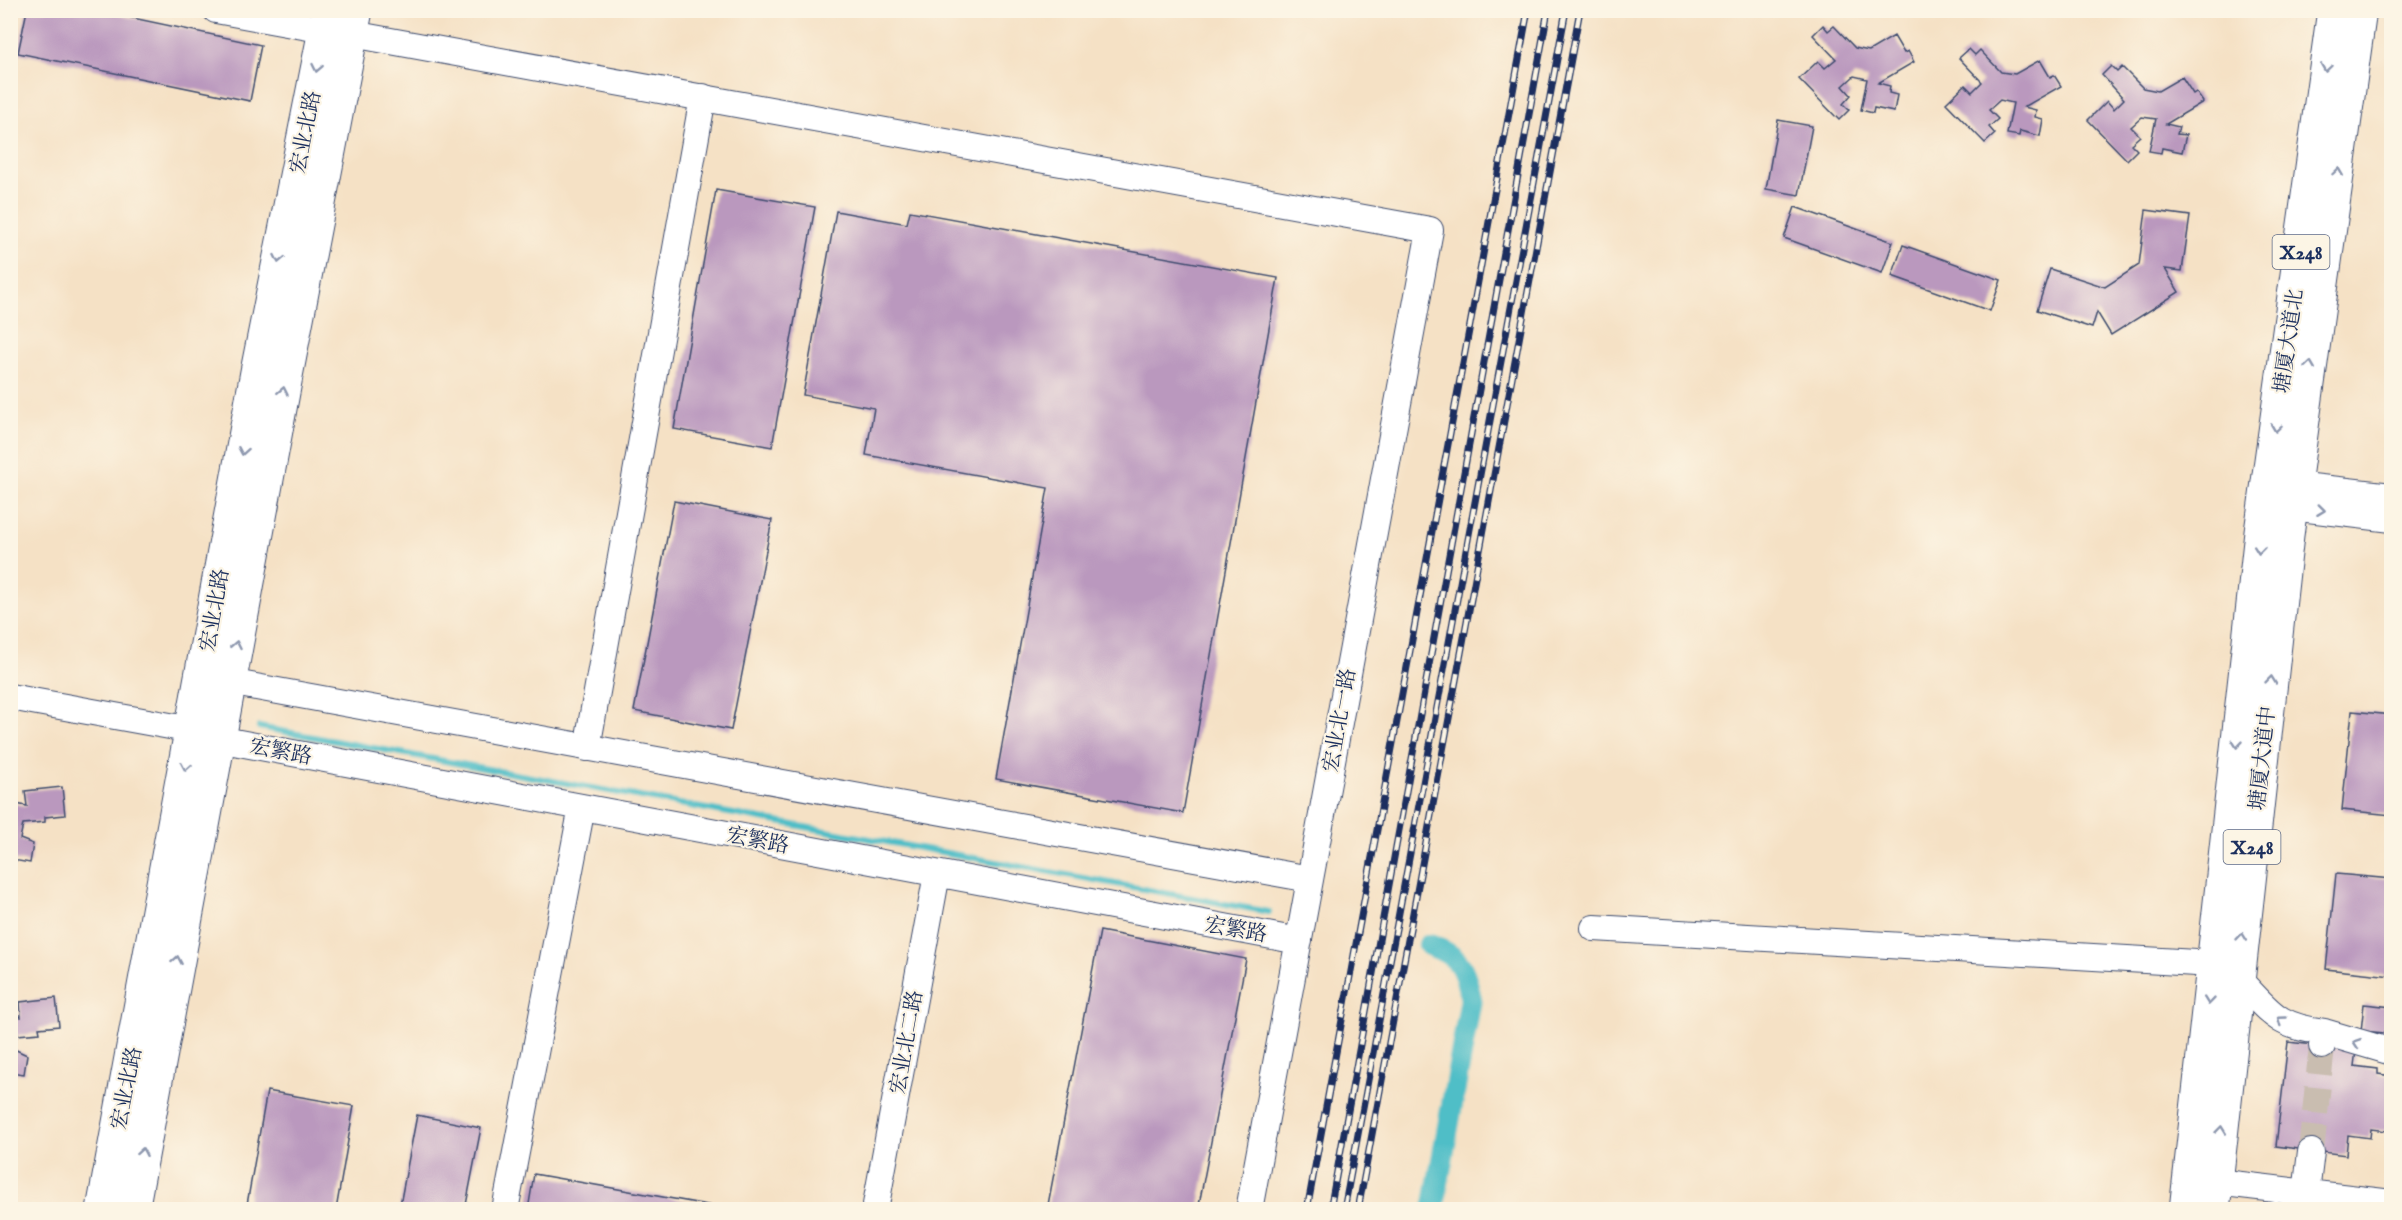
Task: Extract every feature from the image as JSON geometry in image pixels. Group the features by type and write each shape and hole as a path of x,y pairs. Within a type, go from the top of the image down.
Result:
{"main road":[{"name":"塘厦大道北","path":"2284,495 2334,10"},
{"name":"塘厦大道北","path":"2284,495 2360,10"},
{"name":"宏业北路","path":"103,1209 215,680 257,372 340,21"},
{"name":"塘厦大道中","path":"2186,1209 2225,972 2284,495"},
{"name":"宏业北路","path":"132,1209 205,734"},
{"name":"塘厦大道中","path":"2214,1196 2225,972"}],"street":[{"path":"216,10 340,21 703,98 587,748"},
{"name":"宏业北一路","path":"703,98 1430,230 1249,1209"},
{"path":"2284,495 2391,496"},
{"path":"2284,495 2391,519"},
{"path":"215,680 1310,879"},
{"name":"宏繁路","path":"10,698 937,874 1299,940"},
{"path":"505,1209 582,807"},
{"name":"宏业北二路","path":"875,1209 937,874"},
{"path":"1594,928 2225,972 2282,1022 2293,1028 2323,1039 2391,1052"},
{"path":"2306,1193 2311,1152"},
{"path":"2214,1196 2306,1193 2391,1203"}],"building":[{"path":"27,10 95,10 261,45 250,101 18,53"},
{"path":"1823,25 1828,31 1834,26 1855,48 1869,51 1894,36 1904,53 1908,51 1914,62 1878,83 1890,86 1889,93 1897,95 1894,112 1874,108 1873,113 1861,110 1867,79 1854,76 1843,86 1851,95 1843,104 1849,110 1839,120 1799,79 1818,61 1825,68 1836,59 1813,35"},
{"path":"1969,49 1975,55 1980,50 2001,72 2015,74 2040,60 2050,77 2054,75 2061,86 2024,107 2036,110 2035,117 2043,119 2040,136 2020,131 2019,136 2007,134 2013,103 2000,100 1989,110 1998,119 1989,127 1995,134 1985,143 1946,103 1965,85 1972,92 1982,82 1959,58"},
{"path":"2111,66 2117,72 2122,67 2143,88 2158,91 2182,77 2193,94 2196,92 2203,102 2166,124 2179,127 2177,134 2186,135 2182,152 2162,148 2161,153 2149,151 2156,119 2142,117 2131,127 2140,136 2131,144 2137,150 2127,160 2088,120 2107,101 2114,109 2124,99 2102,75"},
{"path":"1778,120 1812,126 1799,195 1766,189"},
{"path":"716,190 815,207 772,447 674,429"},
{"path":"1795,207 1893,242 1882,273 1784,238"},
{"path":"2146,210 2190,216 2182,271 2165,269 2179,292 2111,335 2097,312 2092,328 2037,310 2050,269 2105,287 2139,265"},
{"path":"836,211 907,224 910,211 1278,278 1183,813 996,779 1048,488 866,455 874,408 803,395"},
{"path":"1903,245 2001,280 1990,311 1892,276"},
{"path":"674,501 772,520 731,730 634,711"},
{"path":"2352,711 2392,715 2392,815 2342,810"},
{"path":"62,787 65,815 45,817 45,822 23,824 20,839 33,844 30,863 13,860 10,867 10,803 27,806 25,791"},
{"path":"2336,874 2392,879 2392,976 2326,969"},
{"path":"1100,931 1246,959 1198,1210 1047,1210"},
{"path":"56,998 59,1026 39,1028 40,1033 17,1035 14,1049 27,1055 24,1074 10,1072 10,1015 21,1017 20,1002"},
{"path":"2364,1004 2392,1007 2392,1043 2384,1042 2385,1033 2361,1031"},
{"path":"2288,1042 2356,1050 2354,1066 2378,1069 2378,1074 2392,1076 2392,1122 2388,1121 2387,1131 2371,1129 2370,1138 2348,1135 2346,1155 2276,1146"},
{"path":"267,1091 354,1106 336,1210 246,1210"},
{"path":"417,1115 481,1128 465,1210 399,1210"},
{"path":"534,1174 724,1208 724,1210 528,1210"}],"waterway":[{"path":"259,727 1269,912"},
{"path":"1429,945 1448,954 1459,964 1471,999 1433,1210"}],"tunnel":[{"path":"2311,1152 2322,1046"}],"railway":[{"path":"1307,1210 1528,10"},
{"path":"1330,1210 1548,10"},
{"path":"1344,1210 1566,10"},
{"path":"1358,1210 1580,10"}]}
